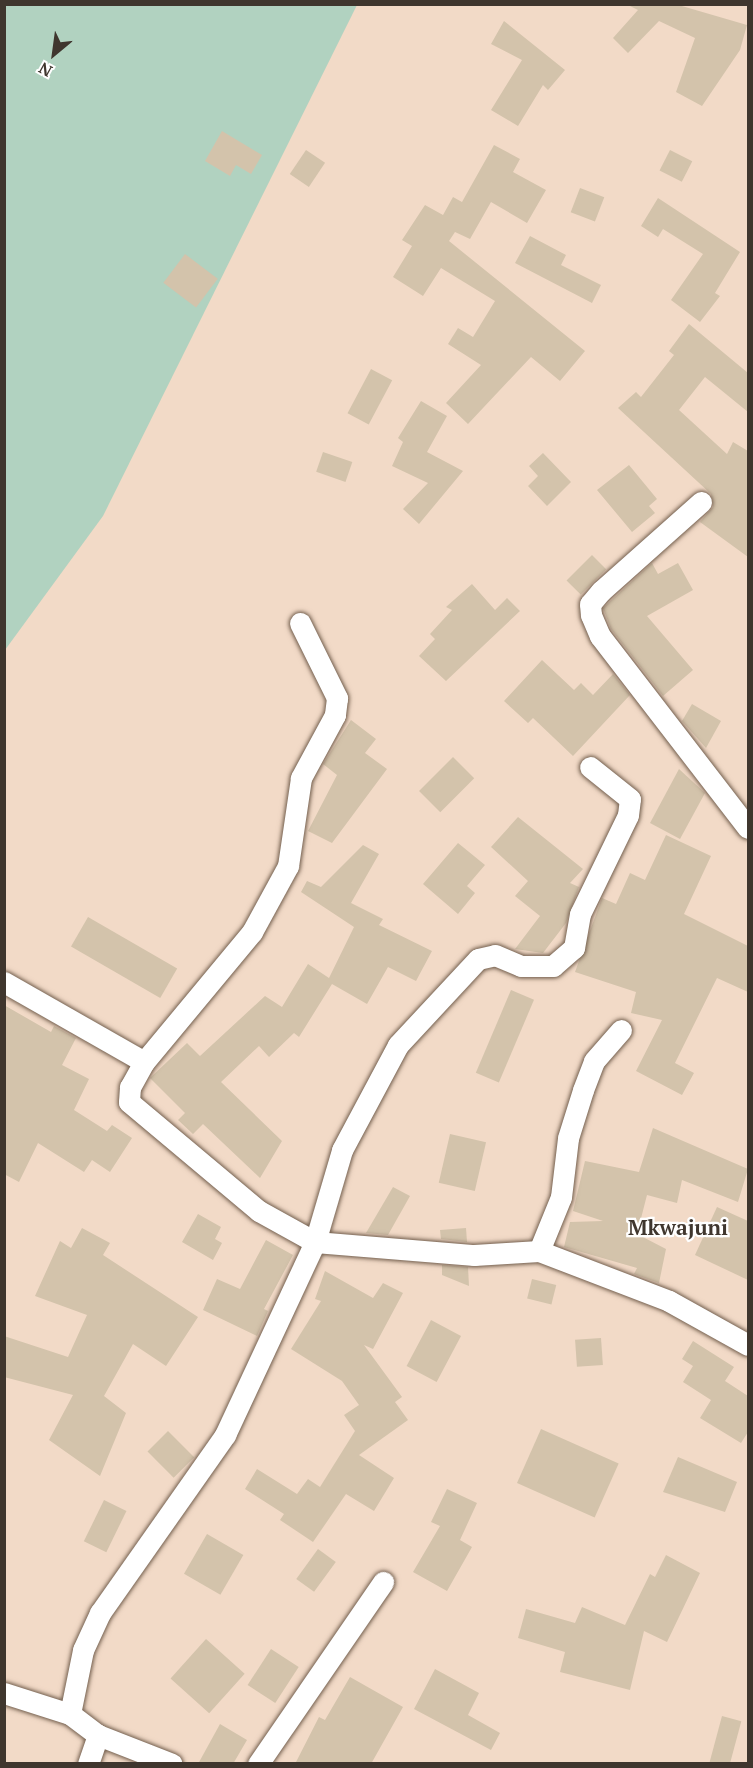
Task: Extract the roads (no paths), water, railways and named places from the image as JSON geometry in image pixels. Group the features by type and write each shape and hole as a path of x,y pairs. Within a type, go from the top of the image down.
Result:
{"street":[{"path":"701,502 602,591 590,604 591,615 600,636 748,828"},
{"path":"300,623 337,698 335,715 301,778 288,866 252,932 144,1062 130,1087 134,1109 259,1211 315,1242 474,1255 539,1251 669,1301 748,1345"},
{"path":"70,1714 83,1650 100,1613 225,1435 315,1242 342,1150 372,1086 398,1045 447,986 478,959 495,955 521,966 553,966 574,948 580,914 628,815 630,799 590,767"},
{"path":"4,982 144,1062"},
{"path":"539,1251 561,1197 568,1138 583,1090 594,1061 621,1030"},
{"path":"258,1764 384,1582"},
{"path":"4,1693 70,1714 98,1735 172,1764"},
{"path":"88,1764 98,1735"}],"district":[{"name":"Mkwajuni","path":"678,1227"}]}
